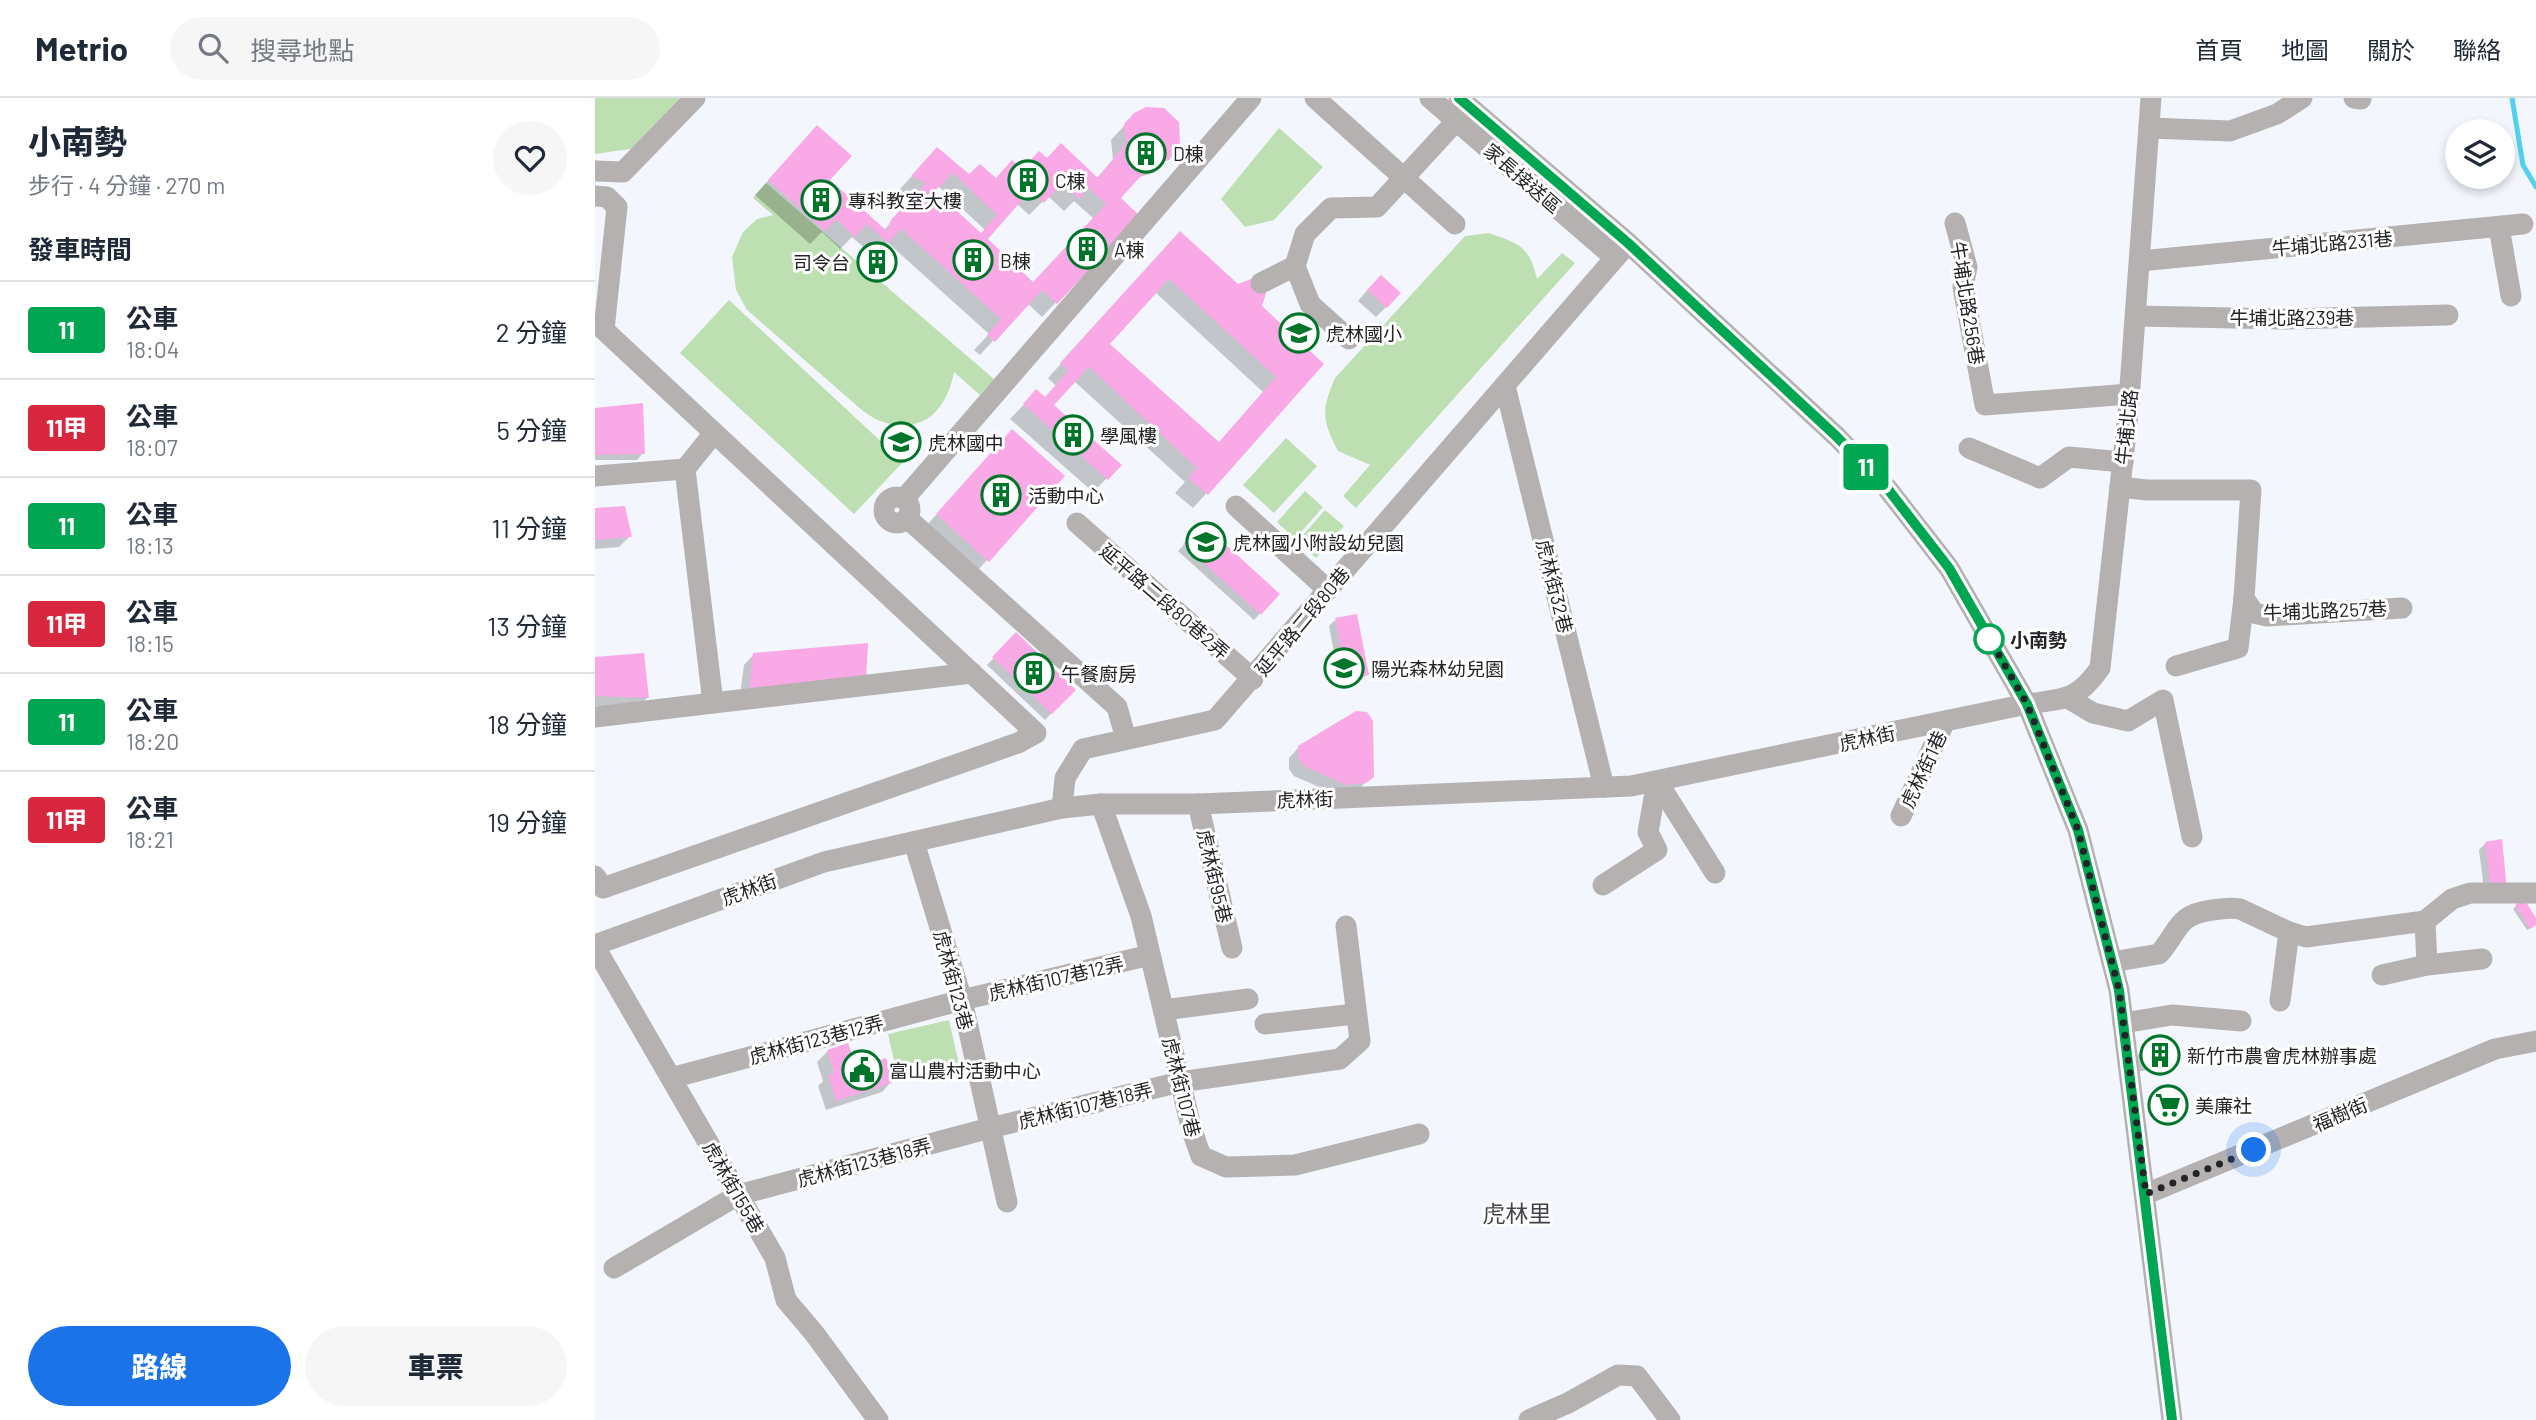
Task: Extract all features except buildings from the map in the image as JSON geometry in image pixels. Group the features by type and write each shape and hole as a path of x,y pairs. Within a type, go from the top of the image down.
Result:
{"street":[{"path":"595,171 623,172 695,98"},
{"path":"1126,739 1117,707 905,509 1251,98"},
{"path":"1315,98 1455,224"},
{"path":"1430,98 1462,109 1836,436 1887,488 1949,568 2027,704 2078,830 2112,962 2146,1194 2172,1420"},
{"name":"牛埔北路","path":"2068,698 2088,685 2100,668 2130,394 2151,98"},
{"path":"2149,128 2230,131 2277,114 2302,98"},
{"path":"2354,98 2361,99"},
{"path":"1349,339 1310,304 1295,266 1304,234 1331,208 1377,207 1462,109"},
{"path":"595,196 607,197 617,206 604,330 1036,733 1018,743 603,888 595,876"},
{"name":"牛埔北路256巷","path":"1955,223 1967,267 1963,287 1985,405 2130,394"},
{"name":"牛埔北路231巷","path":"2140,261 2523,224"},
{"path":"2498,227 2511,296"},
{"name":"延平路二段80巷","path":"1062,808 1065,778 1083,749 1215,720 1622,250"},
{"path":"1261,283 1295,266"},
{"name":"牛埔北路239巷","path":"2136,316 2284,319 2448,315"},
{"name":"虎林街32巷","path":"1505,386 1604,787"},
{"path":"713,704 685,469 714,433"},
{"path":"1969,448 2040,478 2069,457 2123,462"},
{"path":"595,476 685,469"},
{"name":"牛埔北路257巷","path":"2120,486 2147,490 2251,490 2243,598 2254,613 2267,616 2402,608"},
{"path":"1236,506 1328,590"},
{"name":"延平路二段80巷2弄","path":"1077,523 1253,679"},
{"path":"2176,666 2238,648 2243,598"},
{"path":"595,717 972,673"},
{"path":"2027,704 2068,698 2093,713 2128,721 2163,700 2192,837"},
{"name":"虎林街","path":"595,946 824,862 1062,808 1101,804 1198,804 1631,786 2027,704"},
{"name":"虎林街1巷","path":"1901,816 1945,721"},
{"path":"1657,781 1715,873"},
{"path":"1603,886 1657,850 1648,832 1657,781"},
{"name":"虎林街107巷","path":"1101,804 1141,916 1192,1131 1201,1156 1226,1167 1294,1166 1419,1134"},
{"name":"虎林街95巷","path":"1198,804 1232,948"},
{"name":"虎林街123巷","path":"914,842 962,1000 1007,1202"},
{"path":"2112,962 2159,954 2185,918 2197,912 2240,909 2306,937 2425,921 2460,895 2470,893 2536,893"},
{"path":"2425,921 2427,965"},
{"path":"1265,1024 1355,1014 1346,926"},
{"path":"2280,1001 2289,932"},
{"name":"虎林街155巷","path":"595,946 775,1258 786,1300 814,1333 877,1420"},
{"name":"虎林街107巷12弄","path":"962,1000 1150,956"},
{"path":"2382,975 2427,965 2482,959"},
{"path":"1164,1010 1248,999"},
{"name":"虎林街123巷12弄","path":"671,1078 962,1000"},
{"name":"虎林街107巷18弄","path":"990,1128 1180,1082 1340,1059 1360,1041 1355,1014"},
{"path":"2123,1023 2172,1015 2241,1021"},
{"name":"福樹街","path":"2146,1194 2495,1049 2536,1041"},
{"name":"虎林街123巷18弄","path":"614,1268 738,1195 990,1128"},
{"path":"1529,1420 1568,1403 1618,1375 1637,1376 1670,1420"}],"green space":[{"path":"595,98 681,98 636,148 595,154"},
{"path":"1279,128 1323,167 1274,220 1245,227 1221,199"},
{"path":"766,183 994,379 980,395 954,372 946,397 939,408 922,422 898,425 880,421 863,411 747,310 736,290 732,257 743,232 757,219 773,215 753,198"},
{"path":"1489,233 1522,248 1530,259 1537,279 1562,253 1575,263 1356,508 1343,496 1370,465 1338,451 1329,431 1325,415 1327,399 1335,378 1465,236"},
{"path":"729,300 903,462 854,514 680,353"},
{"path":"1286,438 1317,466 1274,513 1243,485"},
{"path":"1305,491 1323,507 1295,539 1277,522"},
{"path":"1325,510 1344,526 1316,558 1297,542"},
{"path":"949,1020 959,1064 898,1078 888,1034"}],"waterway":[{"path":"2512,98 2523,165 2536,187"}],"bus line":[{"name":"11","path":"1459,98 1628,243 1836,436 1887,488 1949,568 2027,704 2078,830 2119,990 2172,1420"}],"place":[{"name":"D棟","path":"1146,153"},
{"name":"C棟","path":"1028,180"},
{"name":"專科教室大樓","path":"821,200"},
{"name":"A棟","path":"1087,249"},
{"name":"B棟","path":"973,260"},
{"name":"司令台","path":"877,262"},
{"name":"虎林國小","path":"1299,333"},
{"name":"學風樓","path":"1073,435"},
{"name":"虎林國中","path":"901,442"},
{"name":"活動中心","path":"1001,495"},
{"name":"虎林國小附設幼兒園","path":"1206,542"},
{"name":"小南勢","path":"1989,639"},
{"name":"陽光森林幼兒園","path":"1344,668"},
{"name":"午餐廚房","path":"1034,673"},
{"name":"新竹市農會虎林辦事處","path":"2160,1055"},
{"name":"富山農村活動中心","path":"862,1070"},
{"name":"美廉社","path":"2168,1105"}],"district":[{"name":"虎林里","path":"1517,1213"}],"route":[{"path":"1989,639 1988,636 2027,704 2078,830 2119,990 2146,1194 2254,1150"}]}
